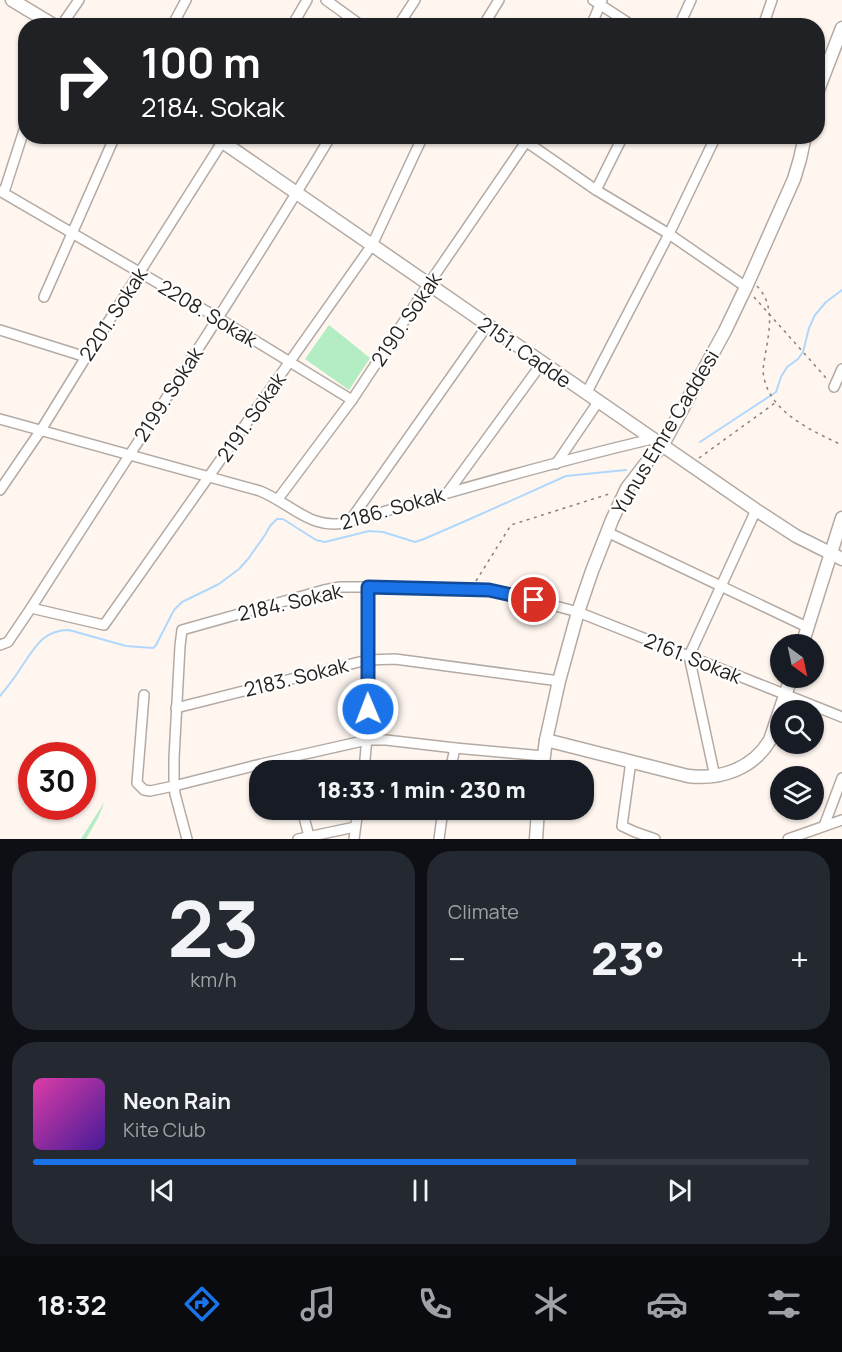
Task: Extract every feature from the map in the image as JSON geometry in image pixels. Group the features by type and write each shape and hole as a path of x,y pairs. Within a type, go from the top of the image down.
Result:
{"street":[{"path":"12,0 42,18"},
{"path":"67,18 79,0"},
{"path":"176,18 186,0"},
{"path":"297,18 307,0"},
{"path":"326,0 351,18"},
{"path":"403,18 415,0"},
{"path":"488,18 499,0"},
{"path":"683,18 691,0"},
{"path":"766,18 772,0"},
{"path":"593,18 598,1 622,18"},
{"path":"825,72 842,28"},
{"path":"2,191 19,144"},
{"path":"44,297 111,144"},
{"name":"2201. Sokak","path":"0,490 41,430 217,144"},
{"name":"2151. Cadde","path":"229,144 297,194 756,510 836,557"},
{"name":"2199. Sokak","path":"0,645 8,642 31,608 297,194 326,144"},
{"name":"2191. Sokak","path":"31,608 104,625 372,245 419,144"},
{"name":"2190. Sokak","path":"278,500 352,400 525,144"},
{"path":"533,144 596,190 747,283"},
{"path":"596,190 619,144"},
{"path":"586,394 669,234 712,144"},
{"name":"Yunus Emre Caddesi","path":"543,760 559,681 578,612 607,532 627,488 642,469 714,351 794,179 803,144"},
{"name":"2208. Sokak","path":"2,191 352,400"},
{"path":"349,522 488,326"},
{"path":"0,330 86,357"},
{"path":"448,492 542,363"},
{"path":"834,387 842,369"},
{"path":"556,464 598,402"},
{"name":"2186. Sokak","path":"0,419 260,491 309,519 333,526 448,492 556,464 657,442"},
{"path":"715,777 689,656 756,510"},
{"path":"805,634 836,557 842,518"},
{"path":"607,532 807,627"},
{"name":"2184. Sokak","path":"176,708 182,630 311,592 340,587 489,590 578,612"},
{"path":"364,760 368,709 368,587"},
{"name":"2161. Sokak","path":"578,612 842,717"},
{"name":"2183. Sokak","path":"176,708 367,660 395,659 559,681"},
{"path":"546,740 688,776 715,777 747,764 764,749 770,740 788,688"},
{"path":"144,695 137,783 144,790 150,791 367,740 543,756"},
{"path":"176,708 174,786 187,839"},
{"path":"452,760 455,748"},
{"path":"631,761 622,826 655,839"},
{"path":"824,826 842,778"},
{"path":"305,820 309,836"},
{"path":"354,839 356,820"},
{"path":"439,839 442,820"},
{"path":"536,839 537,820"},
{"path":"789,839 842,820"},
{"path":"298,839 355,827"}],"path":[{"path":"747,283 770,315 834,387"},
{"path":"747,283 764,294 770,315 764,361 766,385 780,408 791,417 842,445"},
{"path":"690,465 776,402"},
{"path":"470,590 511,525 627,488"}],"green space":[{"path":"329,325 370,358 349,390 305,359"},
{"path":"105,801 98,818 86,839 81,839 93,820 96,820 96,815"}],"waterway":[{"path":"700,442 776,392 787,367 803,352 815,315 826,302 842,290"},
{"path":"0,696 35,648 52,633 69,630 126,646 153,648 174,610 182,602 219,584 239,569 277,519 283,519 316,540 325,542 369,531 383,532 415,542 566,476 626,470"}],"route":[{"path":"368,709 368,587 489,590 534,600"}]}
